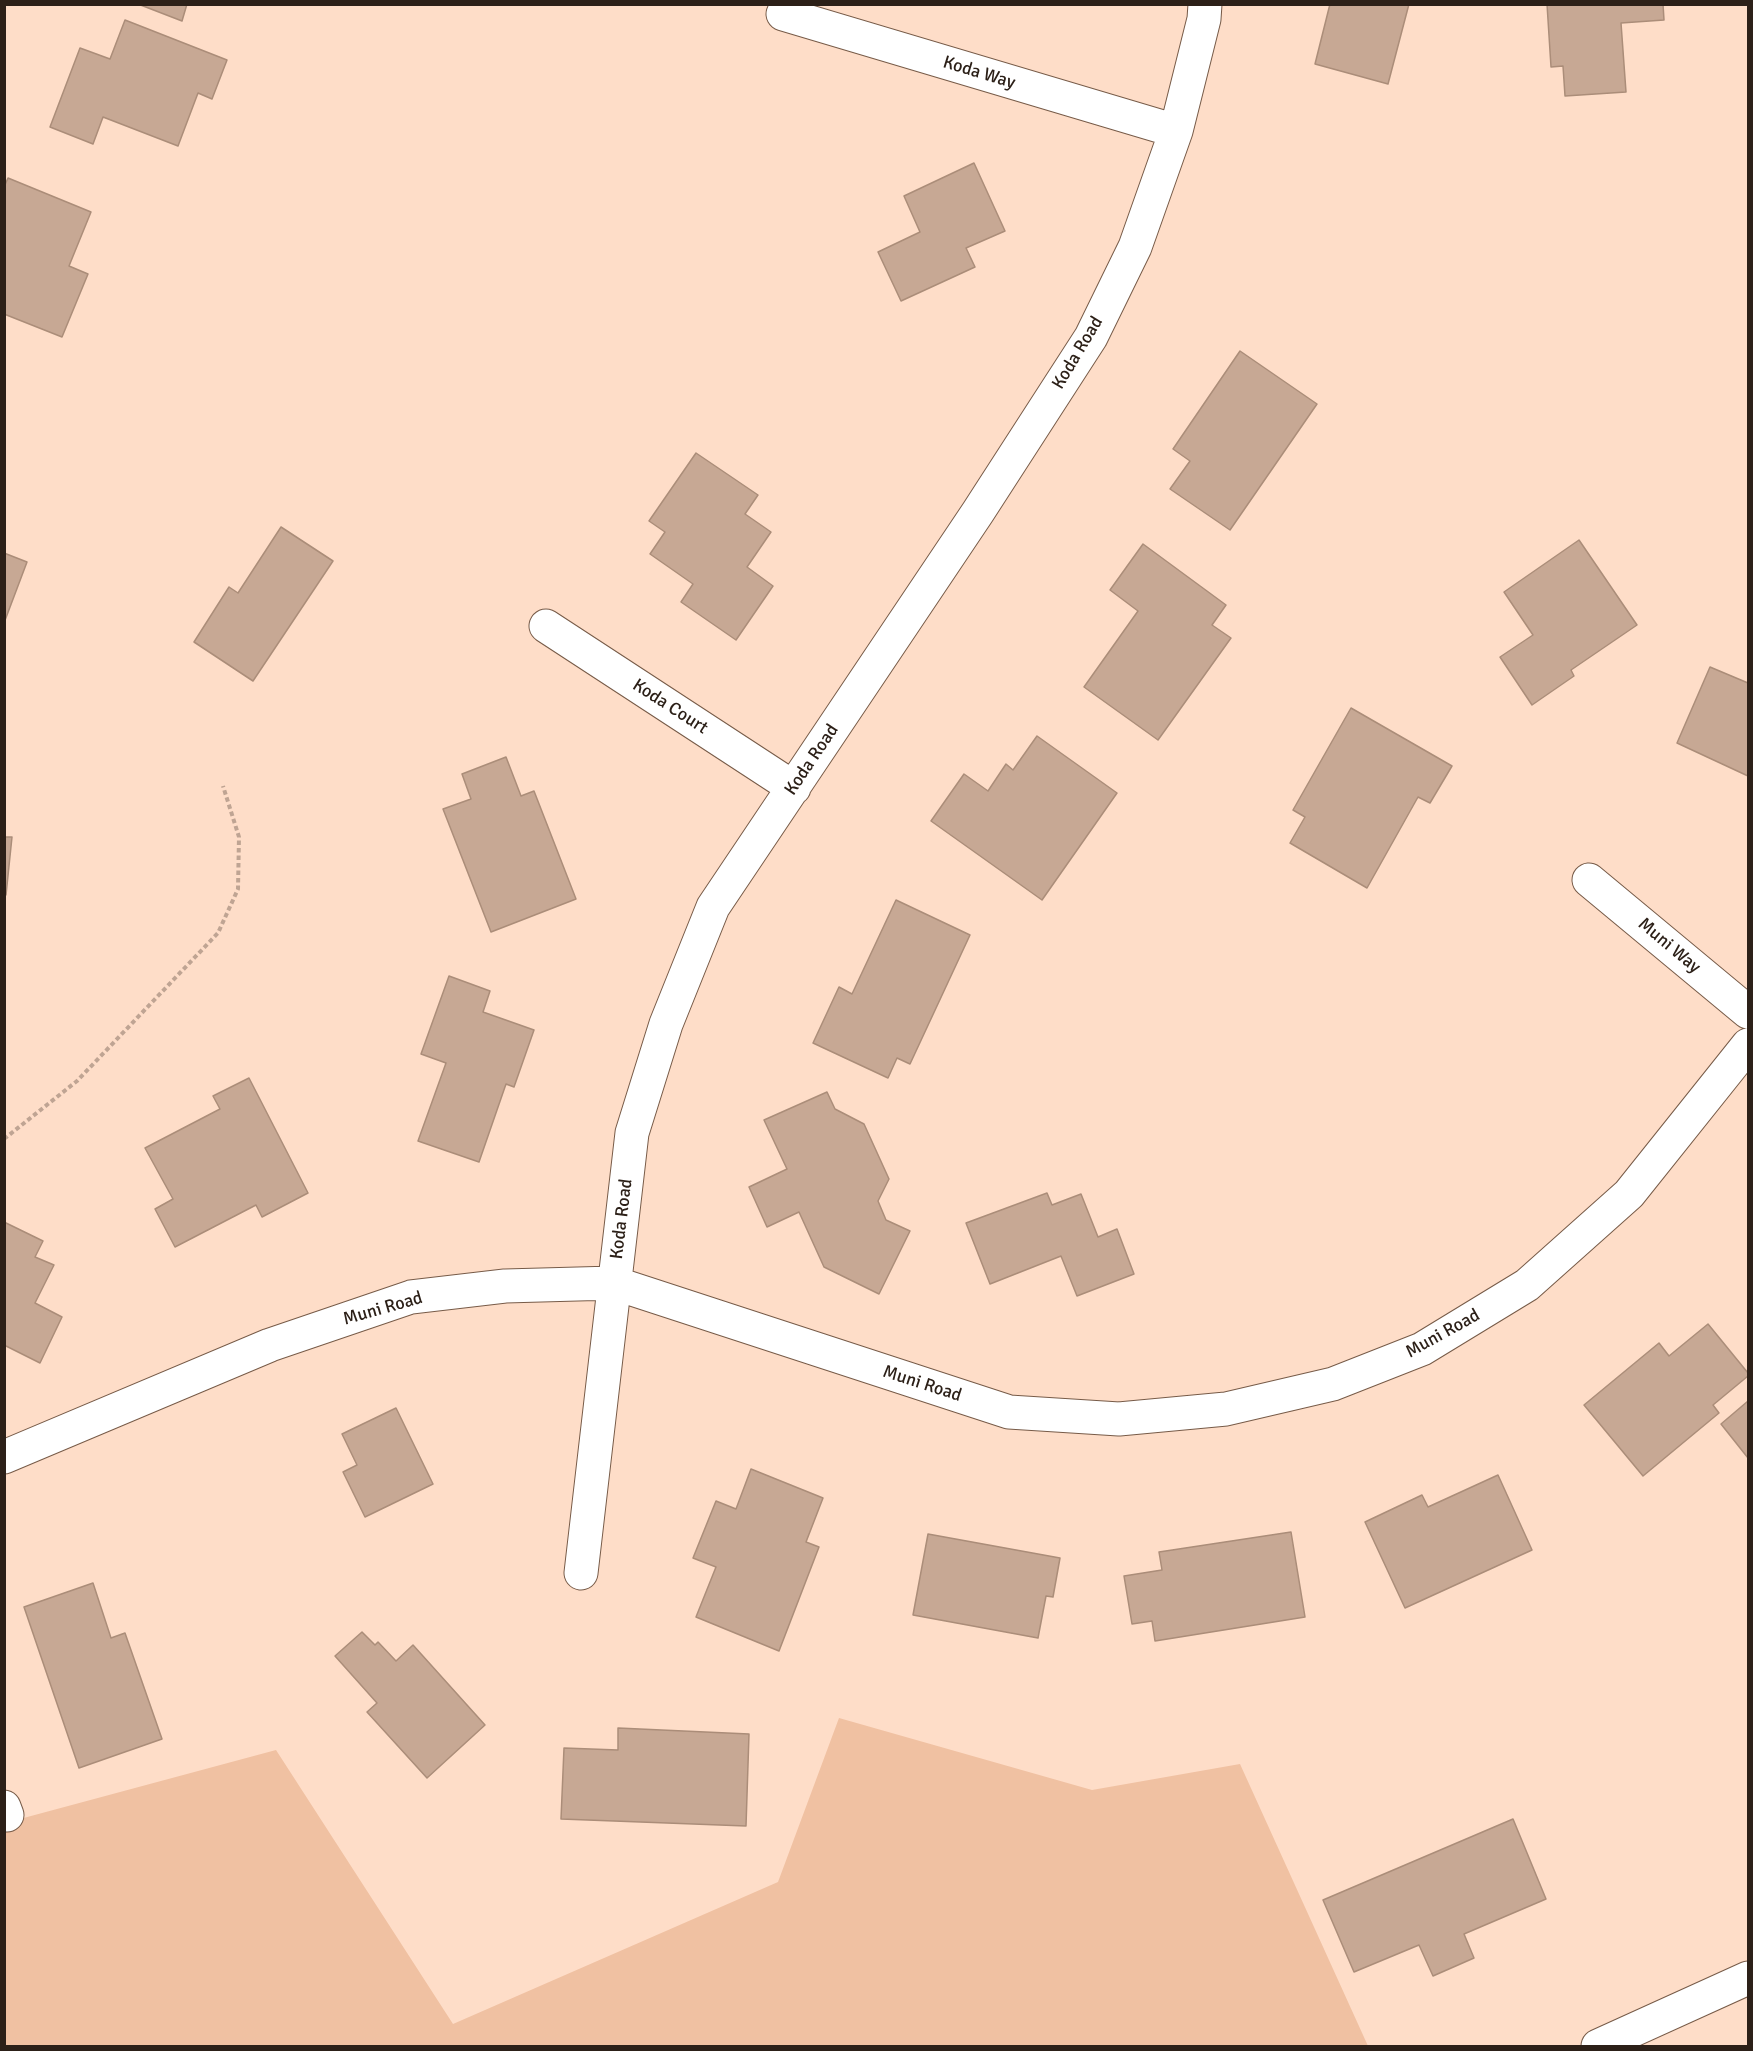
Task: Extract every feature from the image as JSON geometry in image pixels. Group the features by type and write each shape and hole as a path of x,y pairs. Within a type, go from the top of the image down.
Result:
{"street":[{"name":"Koda Road","path":"581,1573 632,1133 666,1023 713,907 978,512 1091,337 1135,247 1176,131 1204,19 1205,4"},
{"name":"Koda Way","path":"783,14 1176,131"},
{"name":"Koda Court","path":"546,626 794,788"},
{"name":"Muni Way","path":"1589,880 1749,1012"},
{"name":"Muni Road","path":"4,1457 270,1345 411,1297 505,1286 614,1283 1009,1412 1119,1419 1226,1409 1333,1384 1422,1349 1527,1285 1629,1194 1749,1045"},
{"path":"1598,2046 1749,1978"}],"path":[{"path":"4,1140 77,1081 218,933 238,889 239,837 223,786"}],"shaded area":[{"path":"839,1718 1092,1790 1240,1764 1368,2046 5,2046 5,1823 276,1750 453,2024 778,1882"}],"building":[{"path":"138,4 187,4 182,21"},
{"path":"1330,4 1409,4 1388,84 1315,64"},
{"path":"1547,4 1663,4 1664,20 1621,23 1626,92 1565,96 1563,66 1551,67"},
{"path":"125,20 227,60 212,99 198,93 178,146 103,117 93,144 50,127 80,48 110,59"},
{"path":"974,163 1005,231 966,248 975,267 901,301 878,252 920,232 904,196"},
{"path":"8,178 91,212 69,266 88,274 62,337 4,314 4,187"},
{"path":"1240,351 1317,404 1230,530 1170,489 1190,461 1173,449"},
{"path":"696,453 758,495 745,514 771,532 747,567 773,586 736,640 681,602 693,584 650,554 665,532 649,521"},
{"path":"281,527 333,561 253,681 194,642 229,587 238,593"},
{"path":"1579,540 1637,625 1571,670 1574,676 1532,705 1500,657 1533,635 1504,592"},
{"path":"1143,544 1226,605 1212,625 1231,638 1158,740 1084,687 1138,611 1110,590"},
{"path":"4,553 27,562 4,623"},
{"path":"1710,667 1748,683 1748,776 1677,743"},
{"path":"1351,708 1452,766 1430,803 1418,797 1367,888 1290,843 1305,817 1293,810"},
{"path":"1037,736 1117,793 1042,900 931,821 964,774 988,791 1006,764 1013,770"},
{"path":"506,757 521,796 534,791 576,899 491,932 443,809 471,799 462,774"},
{"path":"4,837 12,837 6,895 4,895"},
{"path":"896,900 970,935 910,1064 897,1058 888,1078 813,1043 839,987 852,994"},
{"path":"449,976 490,991 483,1012 534,1030 514,1087 506,1084 479,1162 418,1141 446,1063 421,1054"},
{"path":"249,1078 308,1193 262,1217 256,1205 175,1247 155,1209 173,1199 145,1148 220,1109 213,1096"},
{"path":"827,1092 835,1109 864,1124 889,1179 878,1201 886,1220 910,1231 879,1294 824,1267 799,1212 767,1227 749,1187 787,1169 764,1120"},
{"path":"1047,1193 1052,1205 1081,1194 1098,1237 1117,1229 1134,1274 1077,1296 1061,1256 990,1284 966,1223"},
{"path":"4,1222 43,1241 35,1257 54,1265 35,1303 62,1317 40,1363 4,1345"},
{"path":"1708,1324 1748,1373 1748,1376 1713,1405 1719,1413 1643,1476 1584,1405 1659,1343 1669,1356"},
{"path":"1748,1401 1748,1458 1721,1424"},
{"path":"396,1408 433,1484 365,1517 343,1472 357,1465 342,1434"},
{"path":"751,1469 823,1498 806,1542 819,1547 779,1651 696,1617 716,1567 693,1558 716,1501 736,1509"},
{"path":"1498,1475 1532,1550 1405,1608 1365,1522 1422,1495 1428,1507"},
{"path":"1291,1532 1305,1617 1155,1641 1152,1621 1132,1624 1124,1576 1162,1570 1159,1552"},
{"path":"928,1534 1060,1558 1053,1597 1046,1596 1038,1638 913,1615"},
{"path":"93,1583 111,1638 125,1633 162,1739 79,1768 24,1607"},
{"path":"362,1632 375,1645 378,1642 396,1661 413,1645 485,1725 427,1778 367,1712 377,1703 335,1656"},
{"path":"618,1728 749,1734 746,1826 561,1819 564,1748 618,1750"},
{"path":"1513,1819 1546,1899 1464,1934 1474,1958 1433,1976 1419,1945 1354,1972 1323,1900"}]}
